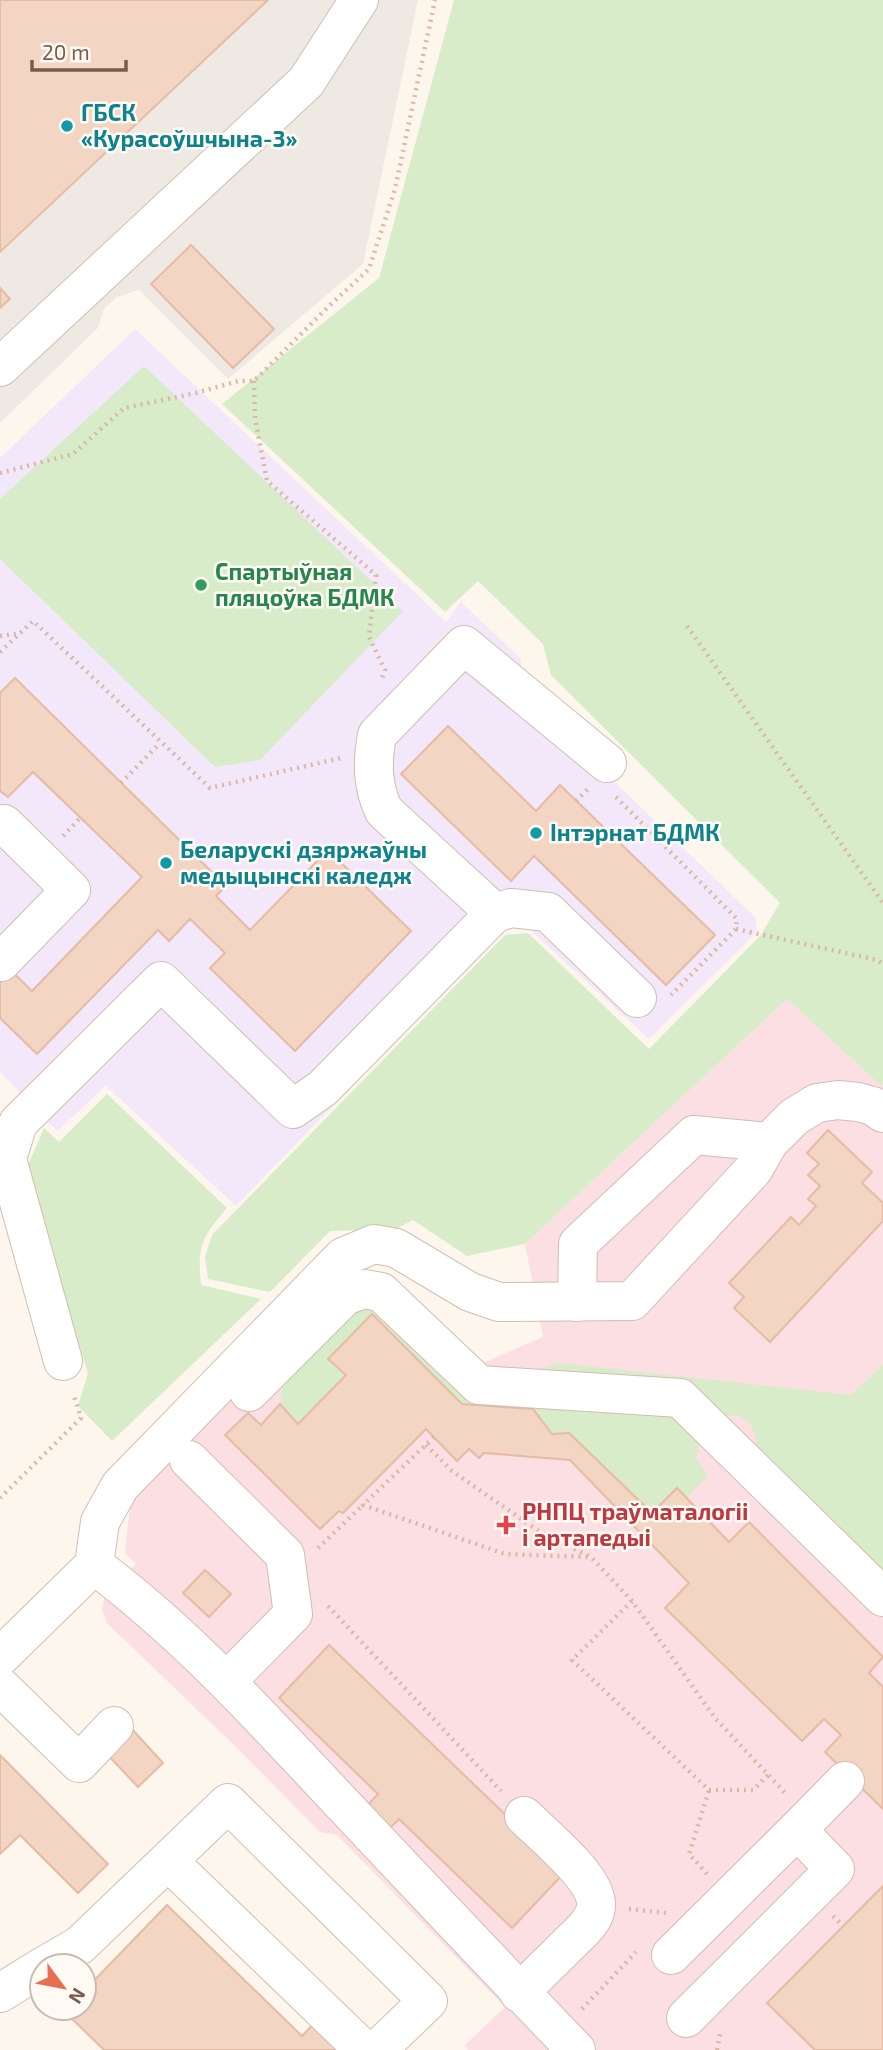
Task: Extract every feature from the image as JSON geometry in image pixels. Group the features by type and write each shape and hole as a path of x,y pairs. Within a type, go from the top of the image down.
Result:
{"lane":[{"path":"0,367 306,82 359,0"},
{"path":"495,913 384,811 374,791 374,750 377,735 464,645 607,775"},
{"path":"0,828 4,824 71,890 4,953"},
{"path":"63,1361 7,1159 9,1113 161,981 293,1109 323,1088 495,913 511,908 548,912 638,998"},
{"path":"0,1657 94,1565 100,1522 120,1486 343,1257 374,1244 396,1248 470,1292 499,1303 632,1301 753,1170 769,1142 794,1117 817,1103 838,1100 858,1101 883,1113"},
{"path":"577,1302 578,1244 694,1135 769,1142"},
{"path":"248,1392 345,1296 364,1289 381,1292 478,1385 680,1398 883,1597"},
{"path":"189,1460 285,1555 293,1614 227,1681"},
{"path":"94,1565 118,1583 227,1681 519,1993 576,2050"},
{"path":"0,1686 79,1763 114,1726"},
{"path":"671,1955 845,1781"},
{"path":"68,1952 80,1945 228,1803 428,2001 377,2050"},
{"path":"519,1993 584,1929 597,1906 587,1879 524,1816"},
{"path":"704,2021 835,1869 803,1824"},
{"path":"168,1861 363,2050"},
{"path":"0,1993 28,1976"}],"path":[{"path":"0,473 73,454 124,408 238,381 254,381 369,269 395,189 435,0"},
{"path":"254,381 255,418 267,481 376,575 369,637 385,670 378,689"},
{"path":"0,652 33,621 210,788 310,766"},
{"path":"687,626 883,903"},
{"path":"0,636 18,634"},
{"path":"121,783 160,743"},
{"path":"607,775 737,919 736,929 660,1006 638,998"},
{"path":"736,929 877,960 883,964"},
{"path":"0,1498 80,1418"},
{"path":"316,1551 434,1437"},
{"path":"426,1445 452,1471 540,1532 591,1557 632,1601 715,1718 768,1775 803,1824"},
{"path":"363,1505 505,1554 591,1557"},
{"path":"632,1601 572,1660 709,1790 753,1790 768,1775"},
{"path":"324,1602 524,1816"},
{"path":"709,1790 689,1854 710,1877"},
{"path":"597,1906 673,1913"},
{"path":"704,2021 717,2050"}],"shaded area":[{"path":"0,0 418,0 363,264 228,379 139,290 117,297 104,309 98,328 0,423"},
{"path":"135,329 446,622 461,602 521,659 522,693 756,918 756,933 649,1039 528,928 504,929 236,1206 106,1086 57,1131 0,1072 0,458"},
{"name":"РНПЦ траўматалогіі і артапедыі","path":"787,999 883,1085 883,2050 468,2050 464,2046 505,2007 337,1835 320,1832 107,1623 102,1610 105,1594 136,1564 125,1553 131,1498 347,1283 382,1272 478,1365 543,1337 525,1244"}],"green space":[{"path":"454,0 883,0 883,1085 787,999 525,1244 467,1256 413,1220 396,1229 330,1231 270,1292 208,1279 205,1257 212,1235 505,935 528,933 649,1049 760,936 780,903 551,675 543,644 478,581 445,612 222,404 379,278"},
{"name":"Спартыўная пляцоўка БДМК","path":"144,366 403,611 260,760 215,767 0,559 0,499"},
{"path":"107,1094 227,1208 203,1243 200,1261 201,1285 261,1299 112,1441 78,1406 88,1373 25,1172 44,1128 59,1142"},
{"path":"372,1298 472,1392 678,1407 701,1440 696,1458 708,1475 687,1498 677,1488 652,1513 569,1433 552,1434 533,1409 462,1404 372,1314 329,1358 346,1375 298,1424 280,1404 283,1370"},
{"path":"558,1363 851,1395 883,1365 883,1586 757,1447 754,1431 743,1418 721,1416 534,1371"}],"building":[{"name":"ГБСК «Курасоўшчына-3»","path":"0,0 268,0 0,252"},
{"path":"191,245 274,329 233,368 151,284"},
{"path":"0,288 10,299 0,308"},
{"name":"Беларускі дзяржаўны медыцынскі каледж","path":"15,678 226,886 216,896 250,930 328,850 411,931 295,1051 210,968 225,953 190,919 169,941 158,930 37,1054 0,1018 0,960 32,991 142,877 33,772 8,797 0,791 0,693"},
{"name":"Інтэрнат БДМК","path":"448,726 536,811 560,785 715,935 666,985 534,856 511,881 401,774"},
{"path":"828,1130 872,1172 862,1183 883,1203 883,1221 770,1342 734,1308 744,1297 729,1283 791,1217 799,1225 816,1206 808,1199 820,1186 808,1175 819,1164 807,1153"},
{"path":"372,1314 462,1404 533,1409 552,1434 569,1433 652,1513 677,1488 729,1542 749,1522 883,1657 869,1673 883,1687 883,1809 825,1752 841,1735 824,1719 802,1741 665,1608 689,1583 570,1460 484,1453 479,1458 469,1449 457,1461 426,1429 343,1513 339,1511 320,1529 225,1435 248,1413 261,1425 280,1404 298,1424 346,1375 328,1359"},
{"path":"205,1570 231,1594 209,1617 183,1593"},
{"path":"329,1645 565,1872 512,1928 399,1819 388,1830 365,1808 378,1794 279,1698"},
{"path":"130,1727 163,1763 138,1787 105,1752"},
{"path":"0,1755 108,1864 78,1893 20,1835 0,1854"},
{"path":"883,1886 883,2050 815,2050 767,2003"},
{"path":"167,1905 302,2036 318,2019 350,2050 104,2050 75,2022 98,2022 98,1976"}],"place":[{"name":"ГБСК «Курасоўшчына-3»","path":"67,126"},
{"name":"Спартыўная пляцоўка БДМК","path":"201,585"},
{"name":"Інтэрнат БДМК","path":"536,833"},
{"name":"Беларускі дзяржаўны медыцынскі каледж","path":"166,863"},
{"name":"РНПЦ траўматалогіі і артапедыі","path":"506,1525"}]}
